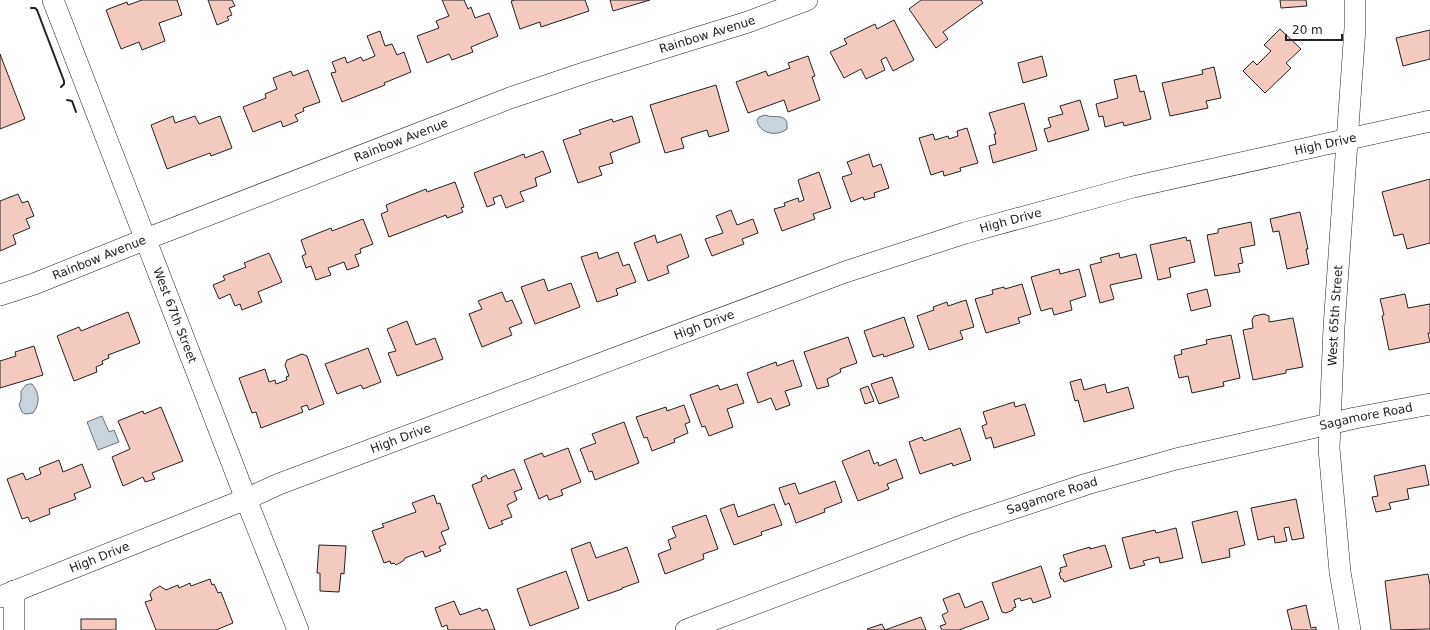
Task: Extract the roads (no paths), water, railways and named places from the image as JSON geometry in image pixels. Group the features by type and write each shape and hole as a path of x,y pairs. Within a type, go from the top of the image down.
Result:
{"street":[{"name":"West 67th Street","path":"53,0 298,630"},
{"name":"Rainbow Avenue","path":"0,295 34,284 510,98 587,72 748,22 807,0"},
{"name":"West 65th Street","path":"1350,630 1340,572 1329,448 1334,327 1348,139 1355,28 1355,0"},
{"name":"High Drive","path":"7,594 246,499 279,484 845,272 965,233 1133,187 1430,122"},
{"name":"Sagamore Road","path":"686,630 964,525 1087,484 1176,460 1330,424 1430,404"},
{"path":"7,594 14,630"}]}
